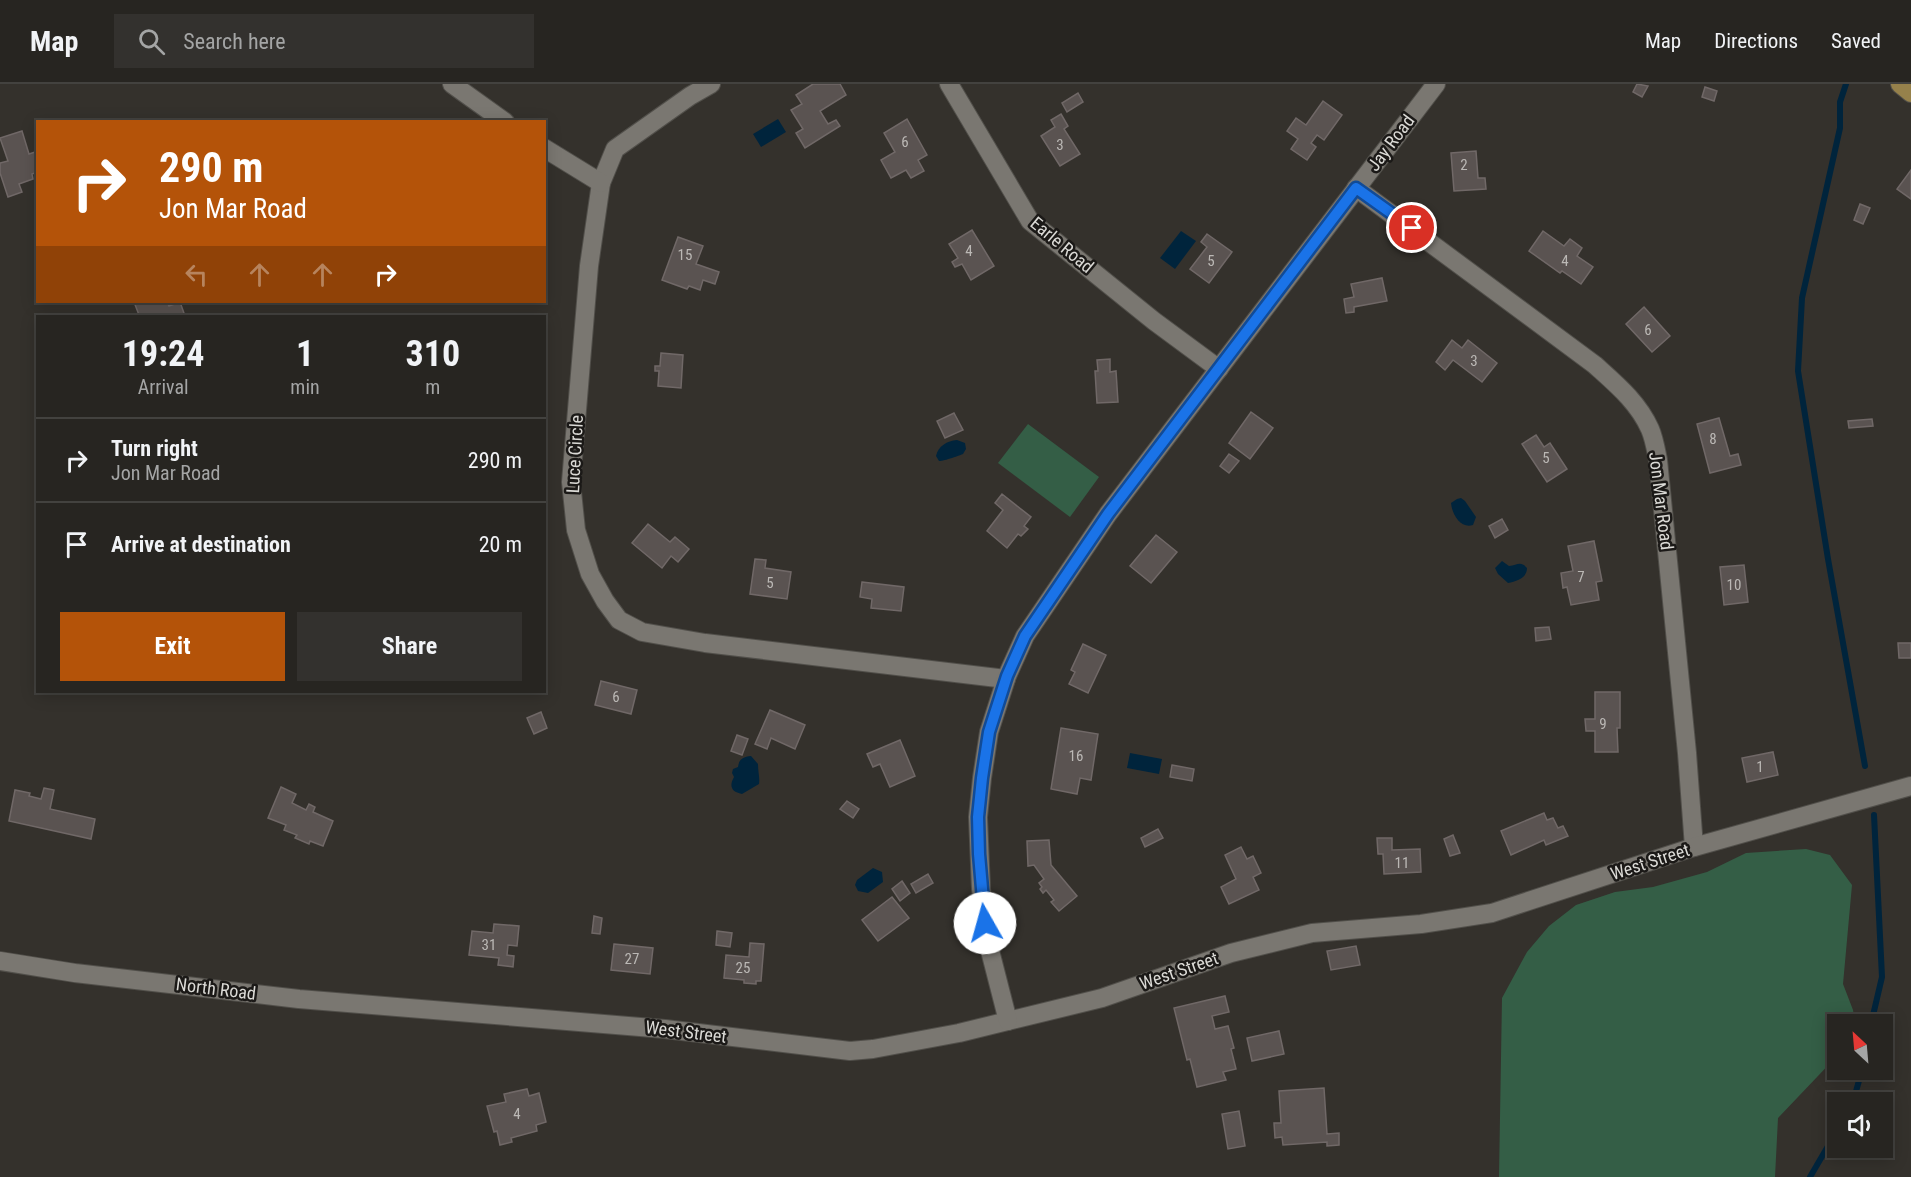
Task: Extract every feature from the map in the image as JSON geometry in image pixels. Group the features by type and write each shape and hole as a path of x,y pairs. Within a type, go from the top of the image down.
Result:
{"main road":[{"path":"1900,84 1911,93"}],"street":[{"path":"452,84 502,120"},
{"name":"Luce Circle","path":"711,84 690,96 615,149 601,183 589,266 571,482 576,530 590,574 619,620 642,632 705,643 1006,679"},
{"name":"Earle Road","path":"949,84 1030,221 1154,321 1219,369"},
{"name":"Jay Road","path":"1008,1021 987,939 978,844 982,778 989,732 1006,679 1025,636 1108,514 1436,84"},
{"path":"546,149 601,183"},
{"name":"Jon Mar Road","path":"1356,188 1595,365 1626,393 1640,410 1650,430 1658,460 1679,661 1694,848"},
{"name":"West Street","path":"433,1010 664,1029 850,1051 873,1049 959,1034 1102,998 1231,953 1312,933 1421,924 1492,913 1694,848 1911,786"},
{"name":"North Road","path":"0,961 75,973 299,999 433,1010"}],"green space":[{"path":"1028,424 1099,477 1070,517 998,463"},
{"path":"1806,849 1830,855 1852,885 1843,984 1854,1014 1827,1014 1827,1067 1778,1118 1775,1177 1499,1177 1502,998 1527,952 1549,926 1576,905 1615,892 1653,887 1707,872 1746,853"}],"water":[{"path":"778,119 786,132 761,147 753,134"},
{"path":"1181,231 1196,241 1175,269 1160,258"},
{"path":"957,440 965,443 966,449 963,454 939,461 936,456 941,447"},
{"path":"1461,498 1476,517 1473,525 1461,523 1453,512 1451,503"},
{"path":"1502,561 1509,566 1522,564 1527,571 1523,577 1508,583 1495,568"},
{"path":"1130,753 1162,759 1159,774 1127,768"},
{"path":"751,756 758,764 759,784 742,794 738,793 731,786 734,777 733,769 738,767 742,759"},
{"path":"873,868 882,872 883,882 868,893 858,891 855,885 857,880"}],"building":[{"path":"813,84 840,84 846,95 820,111 828,124 836,120 840,126 805,148 796,133 803,129 791,110 802,104 796,95"},
{"path":"1637,84 1648,86 1642,97 1633,92"},
{"path":"1705,87 1717,91 1714,101 1702,97"},
{"path":"1078,93 1083,102 1067,112 1062,103"},
{"path":"1323,101 1342,115 1324,140 1317,135 1311,143 1316,147 1307,160 1291,149 1298,139 1287,131 1296,118 1306,125"},
{"path":"1061,114 1068,126 1064,129 1080,154 1060,166 1041,136 1055,127 1051,120"},
{"path":"907,119 927,155 918,160 924,171 911,178 906,170 891,178 881,160 895,152 884,133"},
{"path":"22,131 29,154 36,152 36,173 32,174 33,179 19,184 22,192 8,197 0,173 0,163 8,161 0,138"},
{"path":"1476,151 1478,178 1485,178 1486,189 1454,191 1451,153"},
{"path":"1911,170 1911,199 1897,189"},
{"path":"1860,204 1870,208 1863,224 1854,220"},
{"path":"972,230 994,266 971,280 962,264 955,267 952,262 958,258 949,244"},
{"path":"1543,231 1564,246 1570,239 1582,248 1577,256 1593,267 1581,284 1562,271 1560,273 1529,251"},
{"path":"1207,234 1232,252 1209,283 1190,269 1207,247 1201,242"},
{"path":"678,237 703,246 696,264 719,272 715,284 703,280 700,290 689,286 687,289 662,280"},
{"path":"1382,278 1387,301 1354,307 1354,312 1346,313 1344,299 1354,297 1351,284"},
{"path":"134,303 168,303 169,306 180,303 185,315 139,315"},
{"path":"1644,307 1670,336 1652,352 1626,324"},
{"path":"1452,340 1462,348 1468,340 1497,363 1482,382 1453,360 1445,370 1436,362"},
{"path":"661,353 683,355 681,388 658,386 659,371 655,371 655,366 660,366"},
{"path":"1110,359 1110,372 1116,371 1118,402 1097,403 1095,371 1098,371 1097,360"},
{"path":"1251,412 1273,428 1250,459 1229,443"},
{"path":"954,413 963,430 945,438 937,421"},
{"path":"1719,418 1730,456 1738,454 1741,465 1710,473 1697,424"},
{"path":"1872,419 1873,426 1849,428 1848,421"},
{"path":"1536,435 1544,447 1550,443 1567,469 1547,482 1522,444"},
{"path":"1229,454 1239,461 1229,473 1220,466"},
{"path":"1002,494 1031,517 1024,526 1028,529 1021,536 1018,534 1007,548 987,531 1003,510 995,503"},
{"path":"1502,519 1508,530 1495,538 1489,526"},
{"path":"648,524 670,542 675,537 689,549 678,562 671,556 662,568 632,543"},
{"path":"1156,535 1177,552 1151,583 1130,566"},
{"path":"1594,541 1602,581 1596,582 1599,600 1571,605 1567,587 1563,588 1561,573 1573,571 1568,546"},
{"path":"755,559 766,560 765,568 791,572 787,599 750,594"},
{"path":"1744,565 1748,602 1724,605 1720,567"},
{"path":"862,582 904,587 901,611 871,608 872,599 860,597"},
{"path":"1549,627 1551,639 1536,641 1535,628"},
{"path":"1898,643 1911,643 1911,658 1899,658"},
{"path":"1083,644 1106,655 1088,693 1069,684 1075,672 1071,670"},
{"path":"601,681 637,690 631,714 595,705"},
{"path":"1595,692 1620,692 1618,752 1595,752 1595,731 1586,731 1585,719 1595,719"},
{"path":"770,710 805,725 795,749 771,738 767,749 755,744"},
{"path":"541,712 547,728 534,734 527,718"},
{"path":"1061,728 1098,734 1091,780 1080,778 1077,794 1051,789"},
{"path":"737,735 748,739 742,755 731,751"},
{"path":"900,740 915,776 890,787 880,764 873,767 867,754"},
{"path":"1773,752 1778,775 1747,782 1742,758"},
{"path":"1172,765 1194,769 1192,781 1170,777"},
{"path":"281,787 296,794 292,803 306,810 309,804 315,807 313,812 333,821 323,846 310,841 309,844 295,838 297,835 284,830 286,825 268,818"},
{"path":"44,788 54,790 50,809 95,819 91,839 9,821 15,790 30,793 29,796 41,799"},
{"path":"847,801 859,809 853,818 840,809"},
{"path":"1544,813 1547,820 1553,818 1558,828 1563,826 1568,836 1546,845 1544,840 1511,855 1501,831"},
{"path":"1158,829 1163,838 1145,847 1141,838"},
{"path":"1453,835 1460,853 1450,856 1444,839"},
{"path":"1377,838 1392,838 1392,850 1420,849 1421,872 1384,874 1383,854 1378,854"},
{"path":"1049,840 1051,865 1077,896 1059,911 1051,902 1054,900 1046,890 1043,893 1040,889 1042,887 1039,883 1044,879 1034,865 1028,866 1027,841"},
{"path":"1241,847 1247,859 1253,856 1261,873 1253,877 1259,890 1229,904 1221,887 1236,879 1225,855"},
{"path":"928,874 933,883 916,893 911,884"},
{"path":"902,881 910,893 900,901 892,889"},
{"path":"892,897 909,918 878,941 862,920"},
{"path":"594,916 602,918 600,934 592,933"},
{"path":"494,924 519,926 517,946 508,945 507,955 514,956 513,967 498,965 499,958 469,955 472,931 493,933"},
{"path":"717,931 732,933 730,947 716,945"},
{"path":"750,943 764,944 761,981 756,981 756,984 724,978 726,955 749,957"},
{"path":"614,944 653,948 650,974 611,970"},
{"path":"1356,946 1360,965 1331,970 1327,951"},
{"path":"1225,996 1229,1012 1212,1016 1215,1029 1228,1026 1234,1048 1231,1049 1236,1069 1223,1072 1226,1080 1197,1087 1190,1059 1187,1060 1174,1008"},
{"path":"1279,1031 1284,1054 1252,1061 1247,1038"},
{"path":"1324,1088 1327,1134 1339,1133 1339,1145 1327,1146 1327,1142 1283,1145 1282,1137 1275,1138 1274,1123 1281,1123 1279,1091"},
{"path":"527,1089 529,1096 539,1093 546,1122 536,1125 537,1131 511,1138 512,1142 500,1145 487,1106 506,1102 504,1094"},
{"path":"1239,1111 1245,1146 1228,1149 1222,1114"}],"waterway":[{"path":"1846,84 1840,102 1840,128 1802,298 1798,371 1828,559 1865,766"},
{"path":"1873,1014 1882,977 1874,815"},
{"path":"1856,1092 1859,1080"},
{"path":"1810,1177 1827,1148"}],"route":[{"path":"985,923 978,817 982,778 989,732 1007,676 1025,636 1108,514 1356,188 1412,228"}]}
